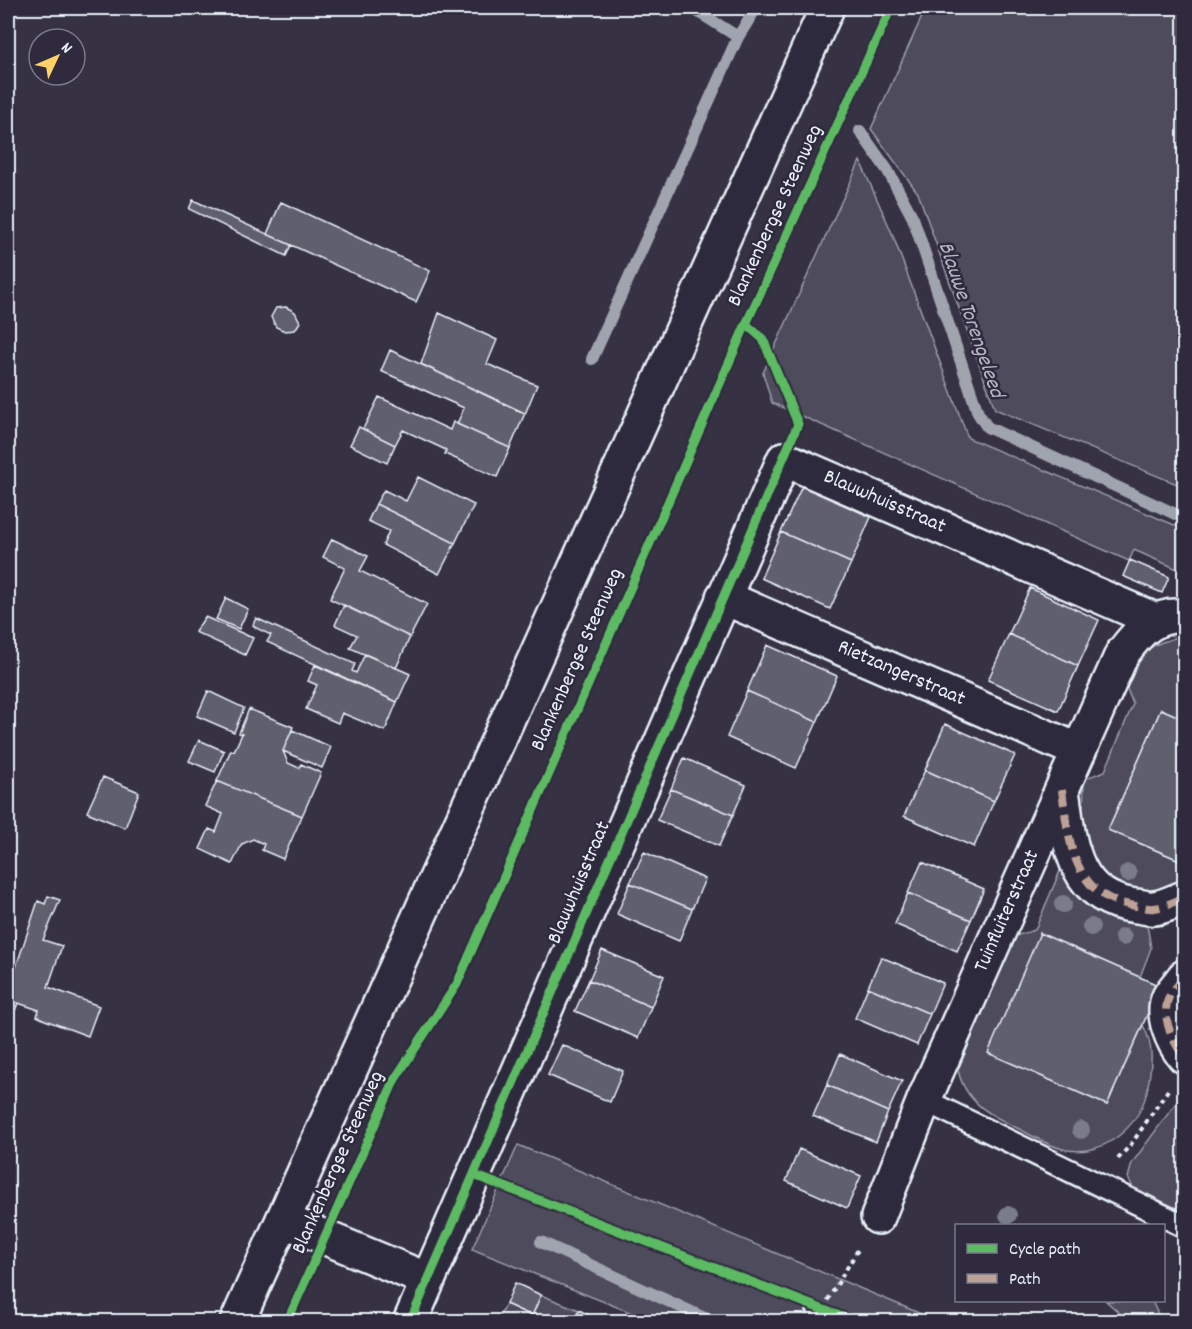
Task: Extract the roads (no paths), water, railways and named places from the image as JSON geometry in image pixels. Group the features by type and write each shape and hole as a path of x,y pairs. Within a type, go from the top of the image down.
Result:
{"street":[{"name":"Blankenbergse Steenweg","path":"237,1322 827,8"},
{"name":"Blauwhuisstraat","path":"410,1322 784,459 1170,618"},
{"name":"Rietzangerstraat","path":"723,597 1079,752"},
{"name":"Tuinfluiterstraat","path":"878,1217 924,1100 1122,654 1136,634 1170,618"},
{"path":"1062,790 1073,854 1082,874 1095,891 1125,904 1154,908 1185,898"},
{"path":"1178,1070 1167,1009 1168,998 1185,977"},
{"name":"Blankenbergse Steenweg","path":"283,1220 428,1280"}],"lane":[{"path":"924,1100 1185,1226"}],"waterway":[{"name":"Blauwe Torengeleed","path":"692,8 738,37"},
{"path":"592,359 738,37 756,8"},
{"name":"Blauwe Torengeleed","path":"860,131 888,171 913,218 978,413 987,427 1184,518"},
{"path":"541,1242 713,1322"}]}
